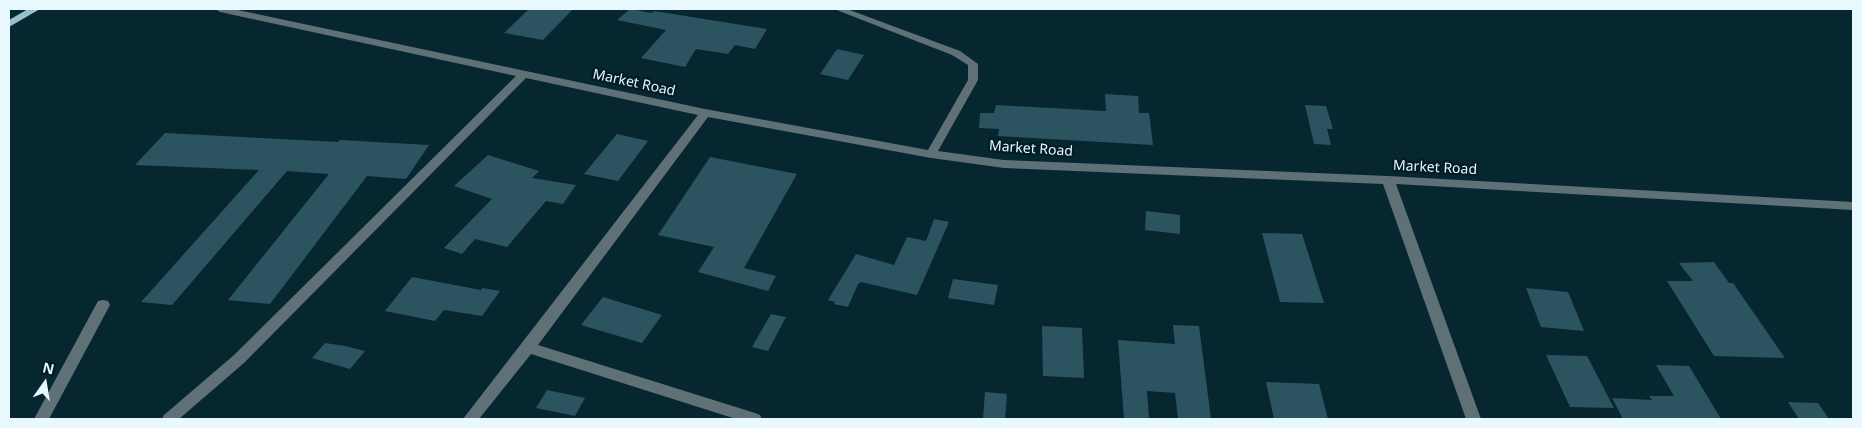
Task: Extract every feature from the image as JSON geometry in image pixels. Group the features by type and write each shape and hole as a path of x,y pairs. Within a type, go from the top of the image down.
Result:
{"main road":[{"path":"9,24 35,9"}],"street":[{"name":"Market Road","path":"220,9 248,12 523,75 705,113 932,154 1044,167 1388,180 1853,206"},
{"path":"839,9 956,53 972,64 973,80 932,154"},
{"path":"169,419 239,359 523,75"},
{"path":"470,419 528,346 705,113"},
{"path":"1388,180 1473,419"},
{"path":"41,419 103,305"},
{"path":"528,346 754,419"}],"building":[{"path":"529,9 573,9 543,40 504,33"},
{"path":"630,9 767,29 755,49 735,45 728,54 696,49 685,67 641,58 666,30 617,20"},
{"path":"837,49 864,55 848,80 820,74"},
{"path":"1105,94 1138,96 1139,113 1149,113 1153,145 998,136 999,129 979,128 980,113 994,113 996,105 1106,111"},
{"path":"1305,105 1326,106 1333,129 1327,129 1331,145 1314,144"},
{"path":"165,133 429,145 406,179 367,176 270,304 228,300 329,174 287,171 172,305 141,302 259,170 135,165"},
{"path":"617,134 648,141 618,181 584,174"},
{"path":"488,155 539,171 532,178 576,185 563,204 546,201 507,247 475,239 462,254 444,248 492,199 454,186"},
{"path":"710,157 797,174 744,268 776,276 768,291 698,272 714,247 658,235"},
{"path":"1146,211 1180,215 1180,234 1145,230"},
{"path":"934,219 949,222 917,295 861,282 858,284 848,307 834,304 835,302 828,300 856,254 894,265 907,237 926,241"},
{"path":"1262,233 1302,234 1324,303 1280,302"},
{"path":"1714,262 1729,283 1733,283 1785,358 1714,356 1667,281 1693,281 1679,263"},
{"path":"412,277 481,290 482,288 500,291 482,316 444,310 435,321 385,311"},
{"path":"953,279 998,285 994,305 948,298"},
{"path":"1526,288 1568,292 1584,331 1541,327"},
{"path":"603,297 662,315 642,343 581,325"},
{"path":"771,314 786,317 768,351 752,347"},
{"path":"1173,325 1199,326 1211,419 1178,419 1175,393 1147,391 1149,419 1124,419 1118,340 1175,344"},
{"path":"1042,326 1082,328 1084,378 1043,376"},
{"path":"325,343 365,351 350,369 312,358"},
{"path":"1546,355 1587,356 1614,408 1570,407"},
{"path":"1656,365 1689,366 1721,419 1623,419 1612,398 1652,400 1649,396 1674,396"},
{"path":"1266,382 1319,384 1328,419 1274,419"},
{"path":"547,390 585,398 575,416 536,408"},
{"path":"985,392 1007,394 1005,419 983,419"},
{"path":"1788,402 1818,403 1829,419 1799,419"}]}
